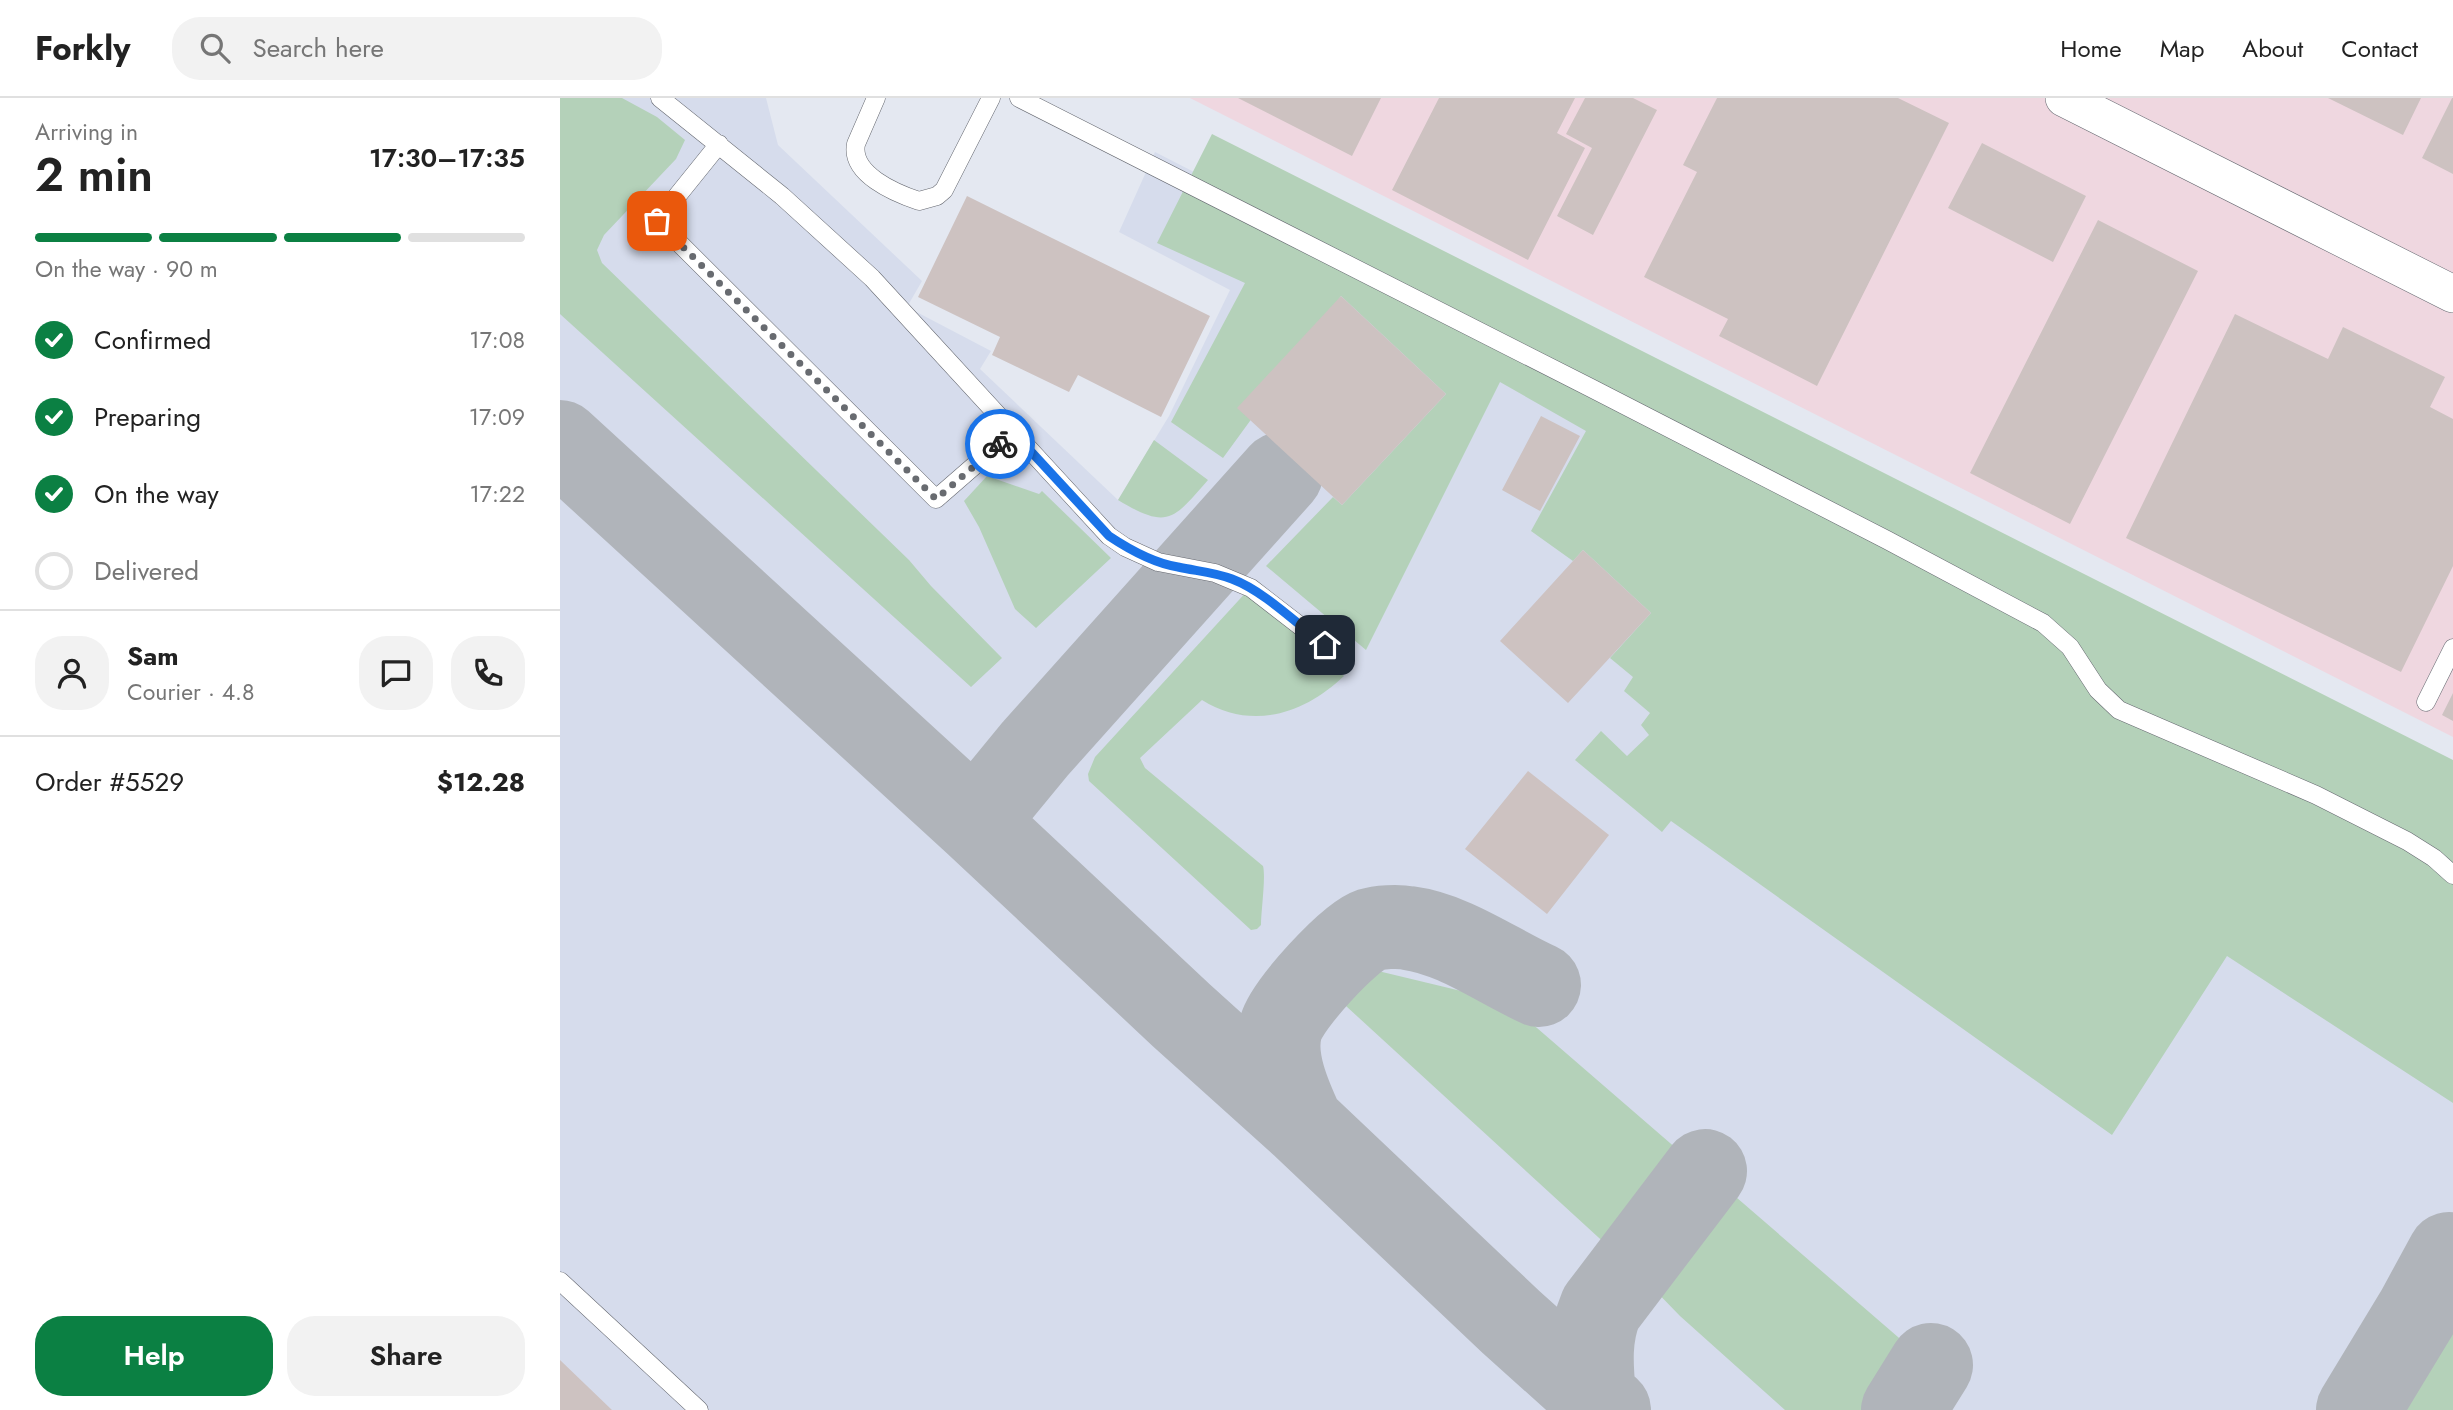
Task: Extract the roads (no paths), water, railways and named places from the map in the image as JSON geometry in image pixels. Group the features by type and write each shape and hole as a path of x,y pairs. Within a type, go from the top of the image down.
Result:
{"street":[{"path":"2064,98 2453,295"}],"lane":[{"path":"660,98 782,197 872,278 1109,536 1158,562 1215,573 1251,588 1343,659"},
{"path":"876,98 856,144 855,158 868,175 919,201 929,200 944,190 992,98"},
{"path":"1019,98 1776,483 2043,623 2070,647 2098,690 2119,710 2316,795 2407,841 2434,858 2453,875"},
{"path":"719,145 657,221 936,499 1013,432"},
{"path":"2426,702 2453,648"},
{"path":"560,1281 699,1410"}]}
